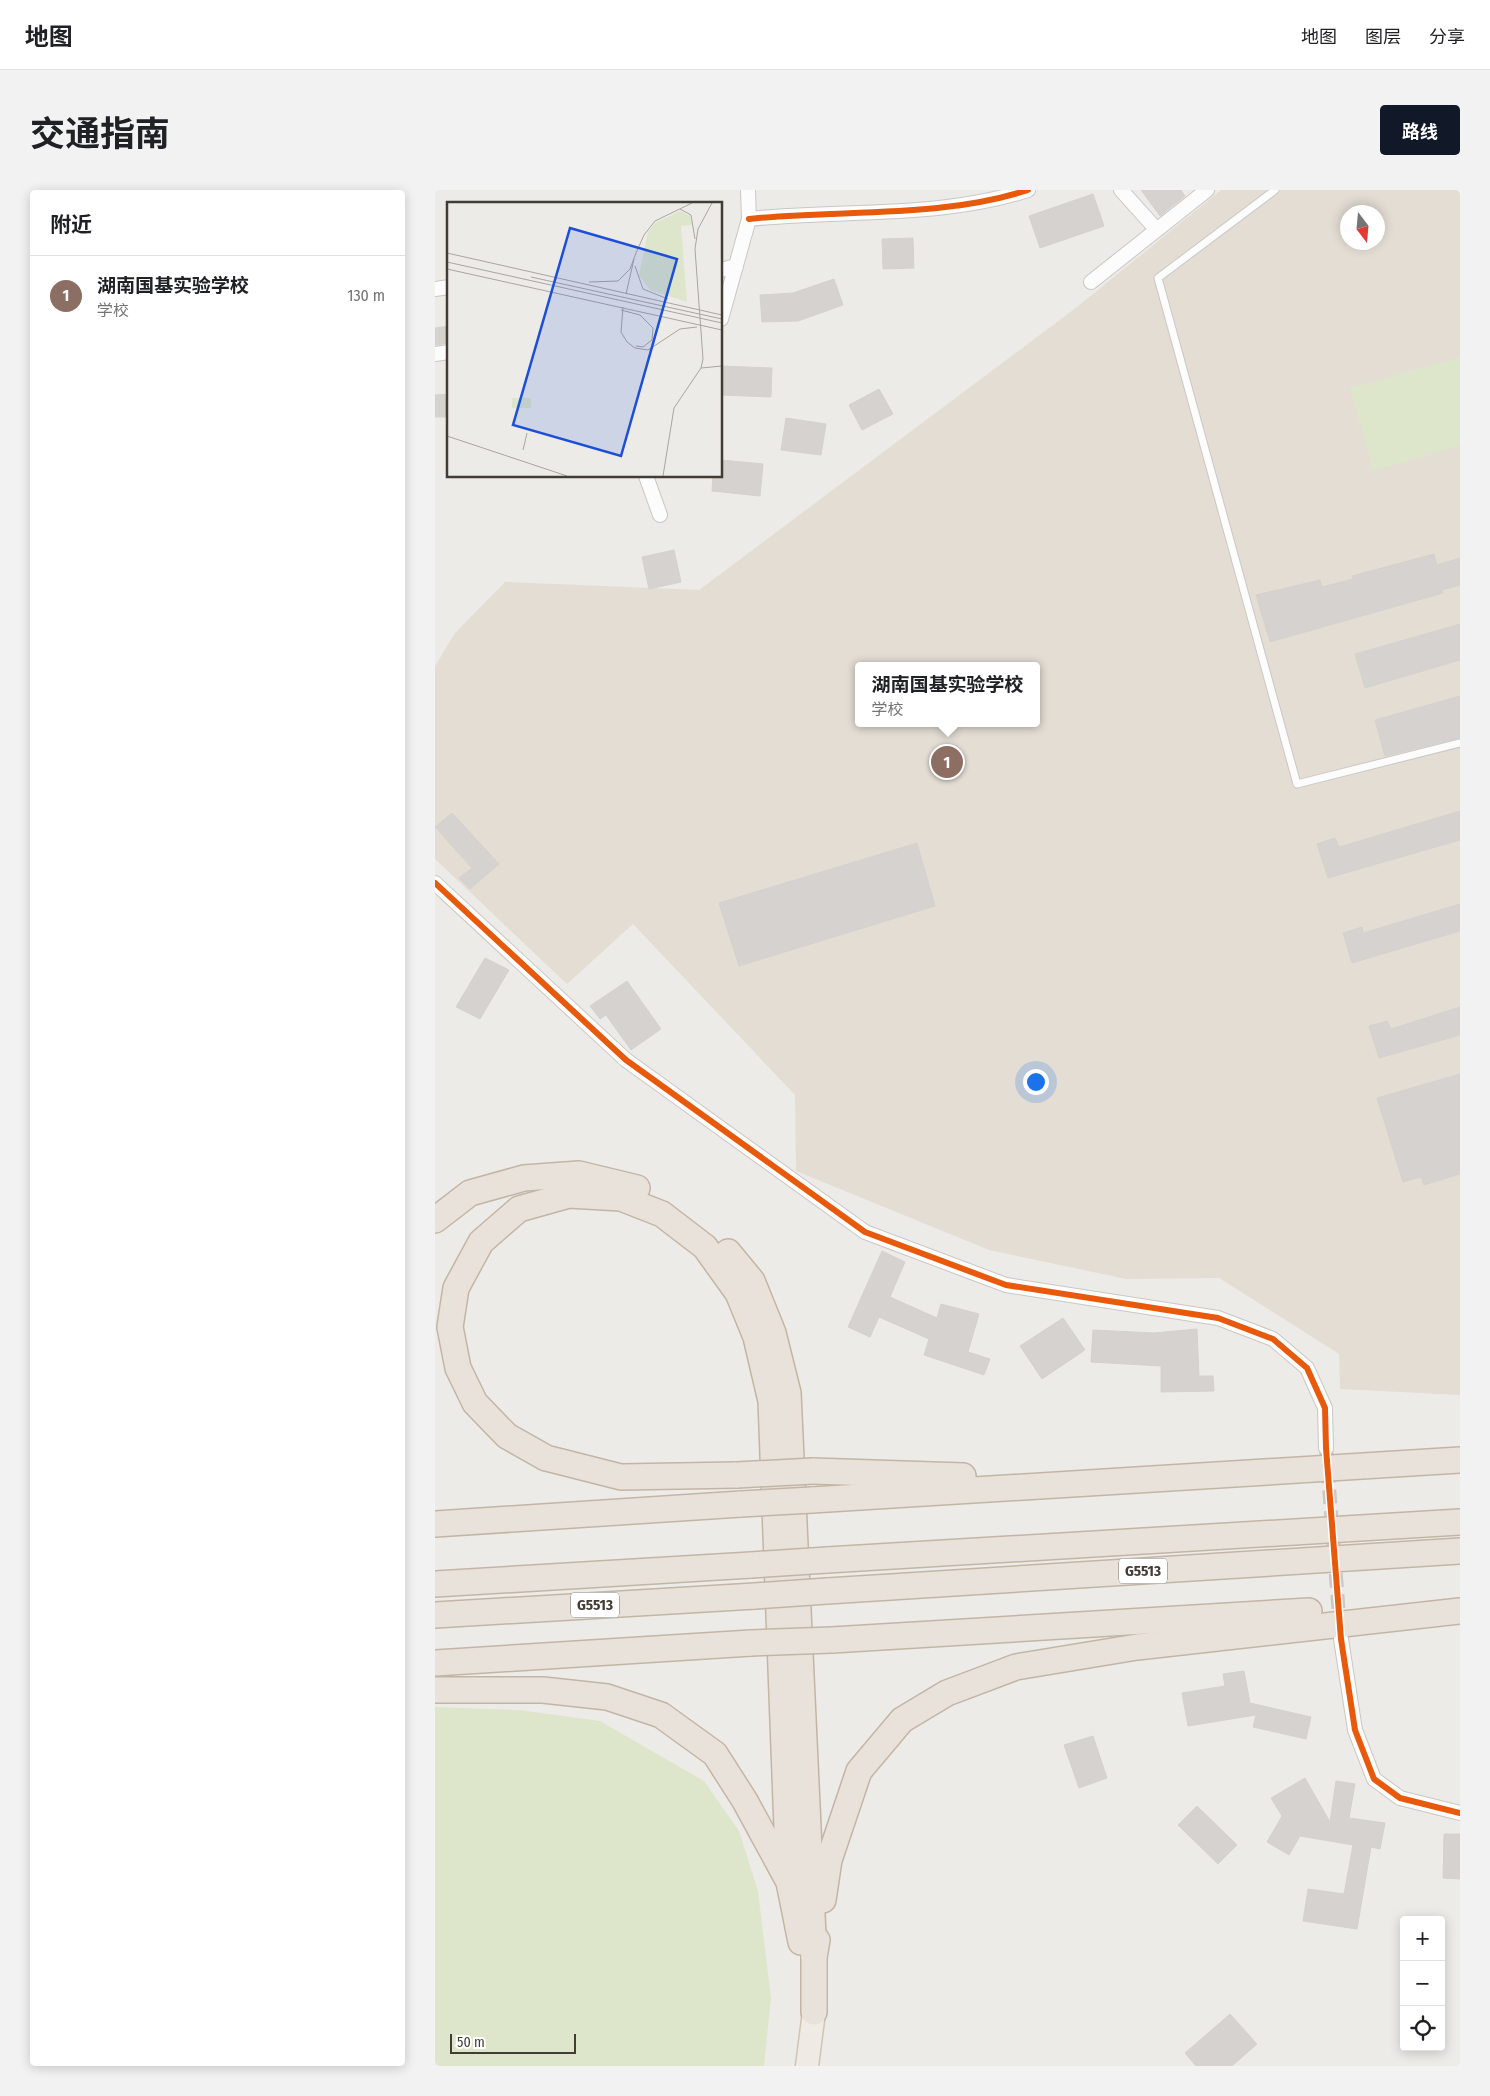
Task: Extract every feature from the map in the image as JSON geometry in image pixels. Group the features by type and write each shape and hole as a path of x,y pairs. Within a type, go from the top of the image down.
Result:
{"highway":[{"path":"435,1220 470,1193 524,1178 579,1174 633,1186 673,1204 714,1235 752,1281 773,1333 788,1393 814,1956 811,2012"},
{"path":"811,2012 804,1956 789,1882 771,1401 756,1337 738,1293 705,1247 662,1214 621,1198 569,1195 519,1209 481,1242 456,1288 450,1327 458,1368 475,1403 507,1436 546,1458 621,1477 737,1475 813,1471 1110,1481"},
{"path":"435,1524 1460,1460"},
{"name":"G5513","path":"435,1584 1460,1522"},
{"name":"G5513","path":"435,1615 1460,1551"},
{"path":"435,1663 1460,1601"},
{"path":"814,1956 829,1860 859,1771 902,1720 947,1693 1016,1667 1137,1647 1460,1610"},
{"path":"435,1690 552,1691 607,1697 661,1715 715,1754 745,1801 789,1882"}],"main road":[{"path":"808,2062 811,2012"}],"street":[{"path":"723,312 749,220 748,190"},
{"path":"749,220 795,214 961,206 1028,190"},
{"path":"1121,190 1156,229"},
{"path":"1091,282 1207,190"},
{"path":"723,269 736,266"},
{"path":"647,478 660,515"},
{"path":"435,883 626,1060 865,1232 1006,1285 1218,1318 1273,1339 1307,1368 1325,1408 1326,1448"},
{"path":"1341,1639 1355,1730 1374,1779 1400,1798 1460,1813"}],"lane":[{"path":"1275,190 1158,278 1297,784 1460,743"}],"shaded area":[{"path":"1221,190 1460,190 1460,1395 1340,1389 1339,1354 1219,1278 1126,1279 989,1250 796,1171 795,1095 633,924 567,984 435,859 435,666 455,633 505,582 699,590 1077,307"}],"green space":[{"path":"1460,357 1460,446 1373,471 1350,388"},
{"path":"435,1707 519,1710 600,1721 704,1781 739,1831 758,1891 771,1998 764,2066 435,2066"}],"building":[{"path":"1141,190 1181,190 1185,196 1160,216"},
{"path":"1093,194 1104,226 1040,248 1029,216"},
{"path":"913,238 914,268 883,269 882,239"},
{"path":"834,279 843,305 798,321 762,322 760,295 793,293"},
{"path":"447,326 447,343 435,345 435,328"},
{"path":"723,366 772,368 771,397 723,395"},
{"path":"879,389 893,414 862,430 849,405"},
{"path":"447,394 447,417 435,417 435,395"},
{"path":"786,418 826,424 821,455 781,450"},
{"path":"723,460 763,464 760,496 712,491 713,478 723,478"},
{"path":"674,550 681,582 649,589 642,557"},
{"path":"1434,554 1437,565 1460,558 1460,585 1442,590 1443,593 1270,642 1256,595 1320,580 1322,587 1353,579 1352,576"},
{"path":"1460,624 1460,660 1365,688 1355,654"},
{"path":"1460,696 1460,738 1385,756 1375,720"},
{"path":"1460,811 1460,840 1328,878 1317,844 1335,838 1339,847"},
{"path":"452,813 499,864 470,889 459,878 472,868 435,827"},
{"path":"917,843 935,906 739,966 719,903"},
{"path":"1460,904 1460,931 1352,963 1343,933 1362,927 1363,933"},
{"path":"485,958 509,970 480,1019 456,1007"},
{"path":"627,981 661,1029 631,1050 606,1015 600,1019 590,1006"},
{"path":"1460,1007 1460,1035 1379,1058 1369,1026 1387,1021 1391,1029"},
{"path":"1460,1074 1460,1174 1424,1185 1421,1177 1403,1182 1377,1098"},
{"path":"882,1251 905,1262 890,1297 937,1318 941,1304 979,1314 968,1352 990,1359 984,1375 924,1355 929,1339 879,1317 870,1337 848,1327"},
{"path":"1063,1318 1085,1350 1042,1379 1020,1346"},
{"path":"1197,1329 1199,1376 1213,1376 1214,1391 1161,1392 1161,1366 1091,1362 1093,1330 1154,1333"},
{"path":"1244,1671 1250,1703 1311,1717 1306,1739 1253,1727 1256,1715 1188,1726 1182,1693 1225,1686 1223,1674"},
{"path":"1093,1736 1107,1778 1079,1788 1064,1745"},
{"path":"1305,1778 1330,1822 1336,1781 1355,1784 1349,1818 1385,1823 1380,1849 1371,1847 1357,1929 1303,1921 1308,1889 1344,1894 1353,1845 1300,1836 1289,1855 1267,1842 1282,1816 1271,1798"},
{"path":"1197,1806 1237,1845 1218,1864 1178,1825"},
{"path":"1444,1834 1460,1834 1460,1879 1443,1878"},
{"path":"1230,2014 1257,2044 1232,2066 1196,2066 1185,2053"}],"tunnel":[{"path":"1326,1448 1340,1629"}],"cycle path":[{"path":"749,219 925,209 994,199 1028,190"},
{"path":"435,883 626,1060 865,1232 1006,1285 1218,1318 1273,1339 1307,1368 1325,1408 1326,1448 1341,1639 1355,1730 1374,1779 1400,1798 1460,1813"}],"place":[{"name":"湖南国基实验学校","path":"947,762"}]}
